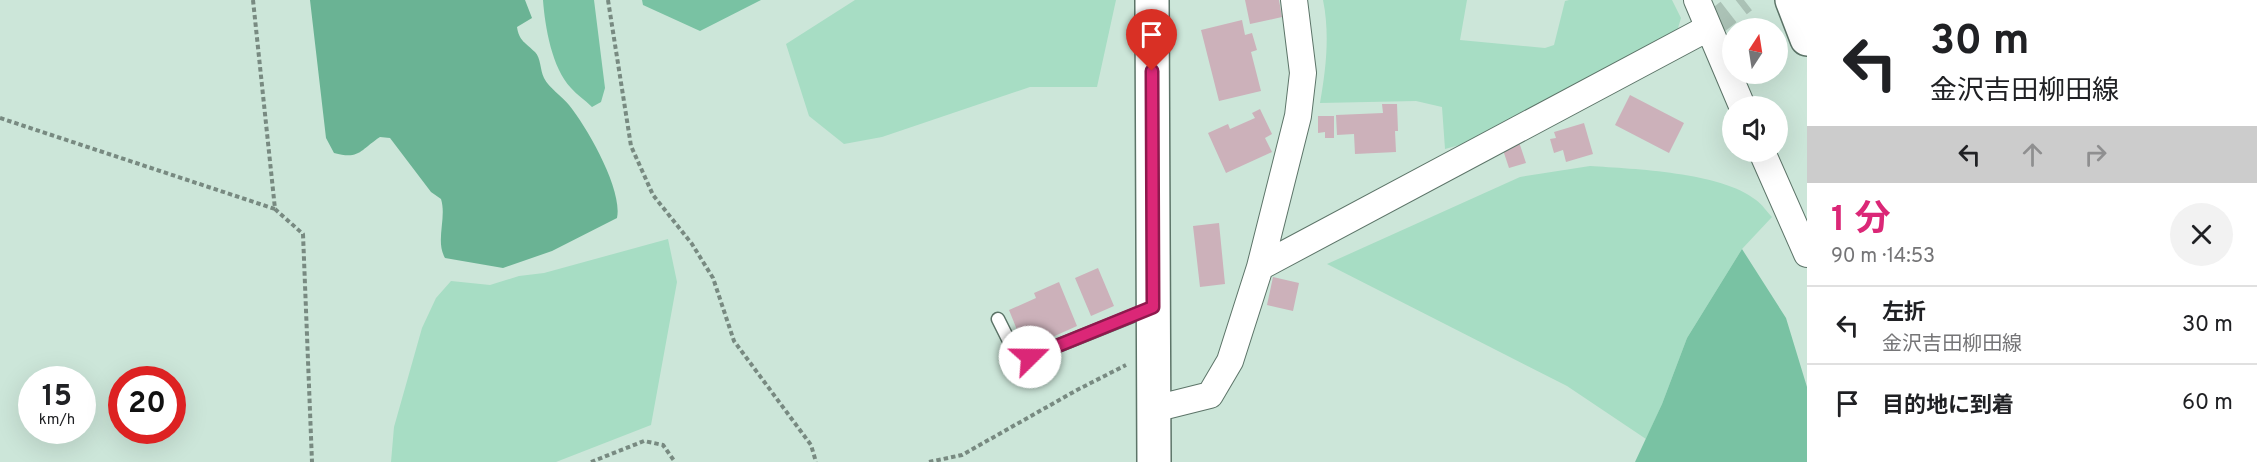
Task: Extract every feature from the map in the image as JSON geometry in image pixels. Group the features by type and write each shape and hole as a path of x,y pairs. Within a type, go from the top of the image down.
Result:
{"main road":[{"path":"1152,0 1154,462"},
{"path":"1792,0 1807,39"}],"street":[{"path":"1154,409 1210,395 1230,361 1260,267 1298,116 1303,73 1294,0"},
{"path":"1697,0 1738,96"},
{"path":"1260,267 1708,28"},
{"path":"1766,162 1807,254"}],"lane":[{"path":"998,318 1014,351 1030,357 1153,307"}],"path":[{"path":"253,0 275,209"},
{"path":"608,0 631,146 635,156 653,195 692,244 713,278 734,341 811,445 816,462"},
{"path":"0,118 275,209 303,234 312,462"},
{"path":"929,462 962,455 1077,390 1154,351"},
{"path":"591,462 644,441 663,445 675,462"}],"shaded area":[{"path":"310,0 525,0 532,18 517,27 519,36 537,55 546,82 569,105 594,143 615,192 617,218 552,251 503,268 445,258 441,244 443,214 441,199 431,192 390,138 380,137 355,154 343,155 334,153 326,138"},
{"path":"543,0 594,0 605,88 601,102 592,107 571,88 559,70 548,34"},
{"path":"642,0 761,0 700,31 643,5"},
{"path":"855,0 1116,0 1097,87 1030,87 882,137 844,144 809,116 786,44"},
{"path":"1323,0 1467,0 1460,40 1545,48 1554,45 1565,1 1569,0 1672,0 1681,18 1676,35 1496,135 1445,149 1442,107 1416,101 1320,103 1326,52"},
{"path":"1590,166 1676,174 1721,183 1756,200 1772,217 1742,249 1687,338 1646,439 1567,386 1327,264 1520,177"},
{"path":"668,239 677,282 651,425 556,462 391,462 394,427 422,328 436,298 451,281 490,285 519,276 544,273"},
{"path":"1742,249 1786,318 1807,387 1807,462 1635,462 1662,404 1687,338"}],"building":[{"path":"1245,0 1279,0 1282,17 1250,24"},
{"path":"1242,20 1245,35 1252,33 1257,50 1251,52 1261,91 1219,101 1201,30"},
{"path":"1630,95 1684,123 1669,153 1615,125"},
{"path":"1382,104 1397,104 1396,152 1355,154 1354,134 1337,135 1336,115 1383,113"},
{"path":"1260,109 1272,134 1265,138 1272,152 1226,173 1208,133 1228,124 1230,129 1255,118 1252,113"},
{"path":"1318,116 1334,116 1334,138 1325,138 1325,132 1318,133"},
{"path":"1584,123 1593,154 1566,162 1563,150 1554,153 1550,139 1556,138 1554,132"},
{"path":"1519,142 1526,163 1509,168 1502,147"},
{"path":"1219,223 1225,284 1200,287 1193,226"},
{"path":"1098,268 1114,306 1091,316 1075,278"},
{"path":"1273,277 1299,283 1293,311 1267,305"},
{"path":"1059,282 1077,326 1048,339 1045,332 1022,342 1009,310 1036,298 1034,293"}],"tunnel":[{"path":"1708,28 1744,0"}],"route":[{"path":"1030,357 1153,307 1152,71"}]}
